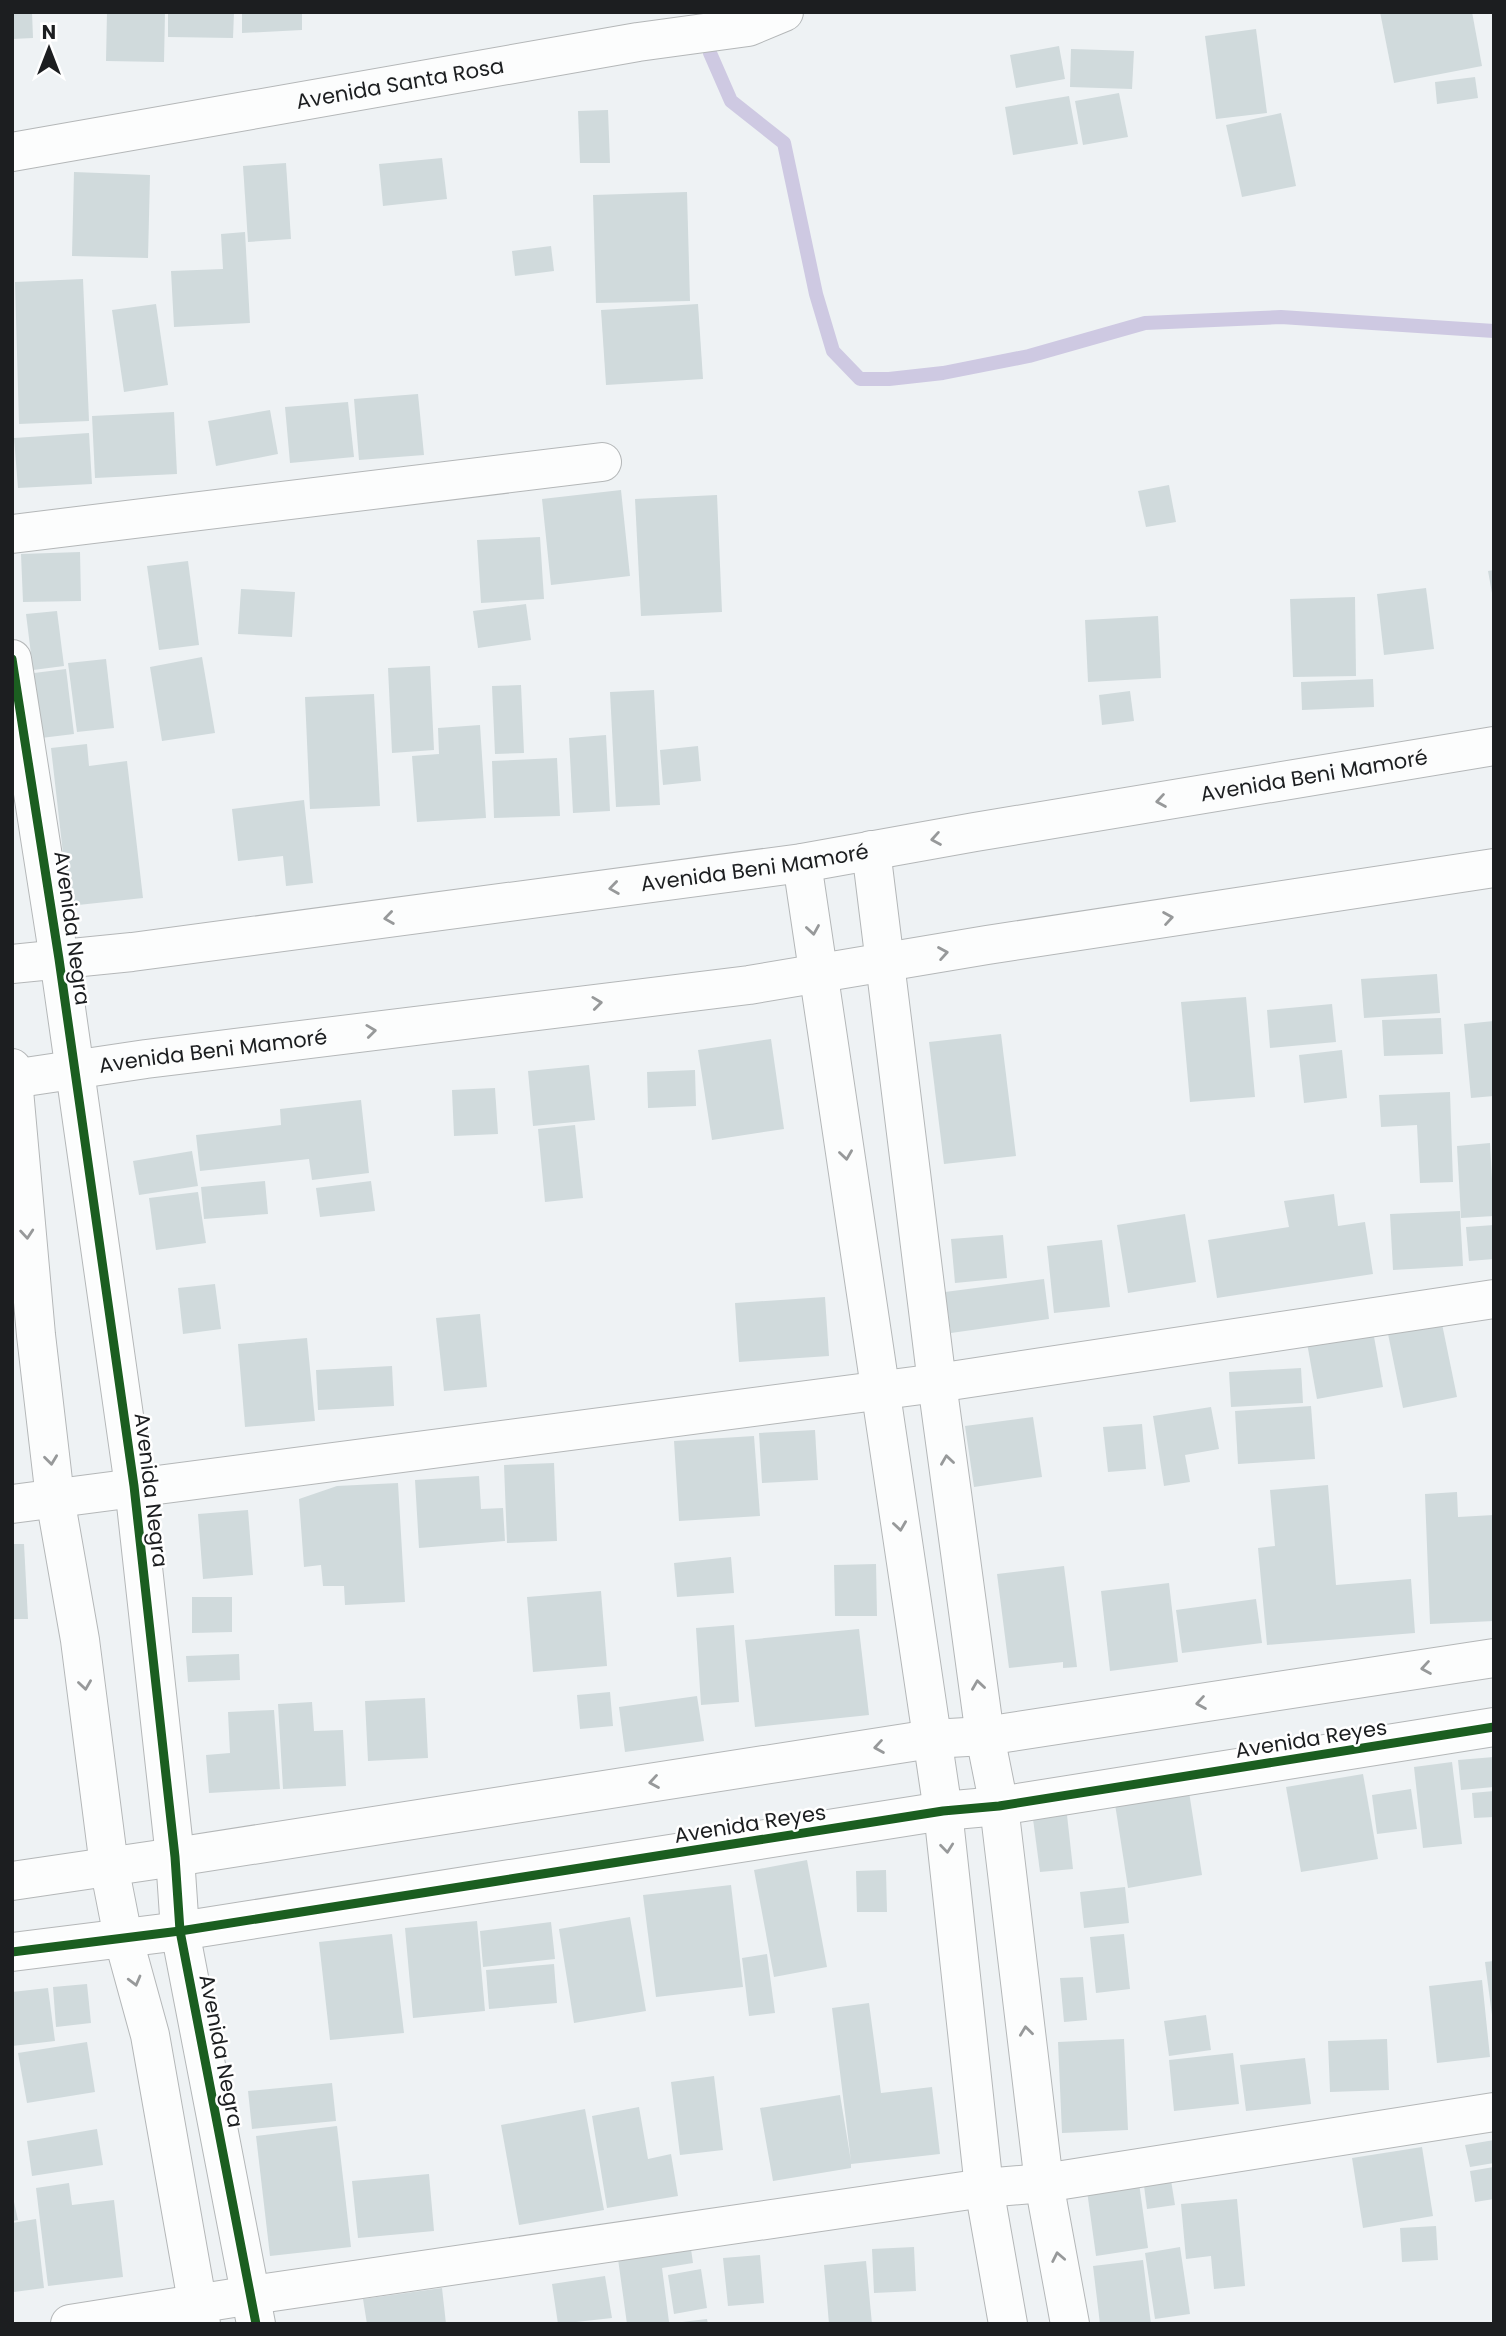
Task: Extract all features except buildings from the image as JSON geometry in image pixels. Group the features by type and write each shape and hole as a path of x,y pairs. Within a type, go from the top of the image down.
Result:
{"street":[{"name":"Avenida Santa Rosa","path":"12,152 638,42 748,27 784,12"},
{"path":"12,534 602,462"},
{"name":"Avenida Negra","path":"12,659 59,959 134,1486 175,1857 180,1931 254,2309"},
{"name":"Avenida Beni Mamoré","path":"12,964 132,952 802,863 1494,746"},
{"path":"871,850 937,1383 985,1736 999,1806 1044,2183 1070,2324"},
{"path":"802,863 943,1811 984,2188 1008,2324"},
{"name":"Avenida Beni Mamoré","path":"13,1075 74,1072 146,1059 819,974 1494,868"},
{"path":"13,1075 36,1335 55,1498 80,1640 109,1866 123,1937 150,2035 199,2314"},
{"path":"12,1504 937,1383 1494,1299"},
{"path":"12,1881 931,1739 985,1736 1494,1658"},
{"name":"Avenida Reyes","path":"12,1952 180,1931 943,1811 999,1806 1494,1727"},
{"path":"71,2324 254,2309 984,2188 1044,2183 1494,2112"}],"waterway":[{"path":"710,53 731,101 784,143 816,294 833,351 860,379 943,373 1029,356 1145,323 1281,317 1494,331"}],"cycle path":[{"path":"12,659 59,959 134,1486 175,1857 180,1931 256,2324"},
{"path":"12,1952 180,1931 943,1811 999,1806 1494,1727"}]}
